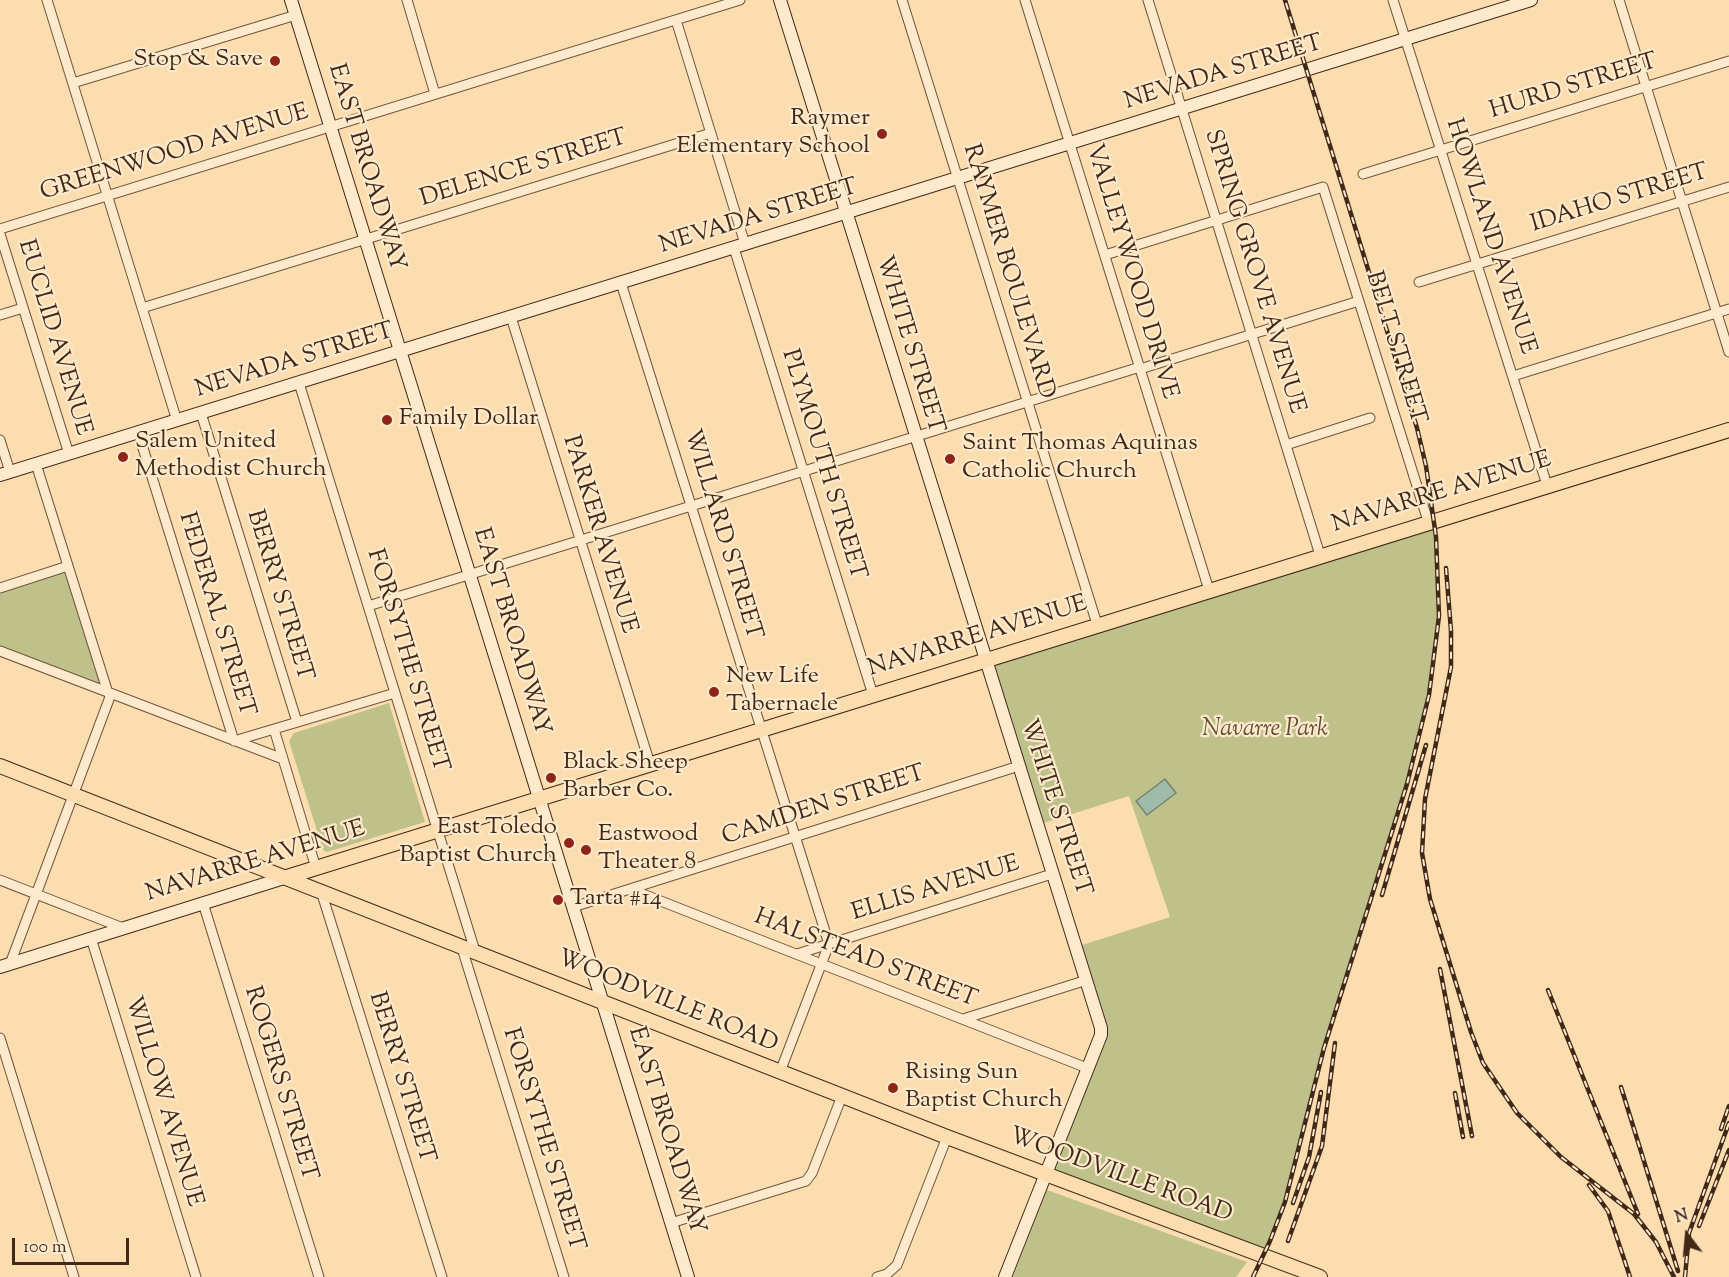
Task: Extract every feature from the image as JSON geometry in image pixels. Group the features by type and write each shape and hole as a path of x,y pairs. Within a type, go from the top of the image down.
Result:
{"main road":[{"name":"NAVARRE AVENUE","path":"287,877 1428,521 1729,430"},
{"name":"WOODVILLE ROAD","path":"0,766 947,1137 1320,1277"}],"street":[{"path":"47,0 177,421"},
{"name":"EAST BROADWAY","path":"291,0 688,1277"},
{"path":"407,0 435,94"},
{"name":"GREENWOOD AVENUE","path":"0,228 740,0"},
{"name":"WHITE STREET","path":"780,0 914,436 1101,1028 1005,1277"},
{"name":"RAYMER BOULEVARD","path":"902,0 1097,624"},
{"name":"VALLEYWOOD DRIVE","path":"1025,0 1209,590"},
{"name":"SPRING GROVE AVENUE","path":"1148,0 1320,555"},
{"name":"HOWLAND AVENUE","path":"1393,0 1547,485"},
{"name":"NEVADA STREET","path":"5,474 1531,0"},
{"path":"1619,0 1729,352"},
{"path":"73,83 296,15"},
{"name":"PLYMOUTH STREET","path":"676,20 711,133 803,470 873,695"},
{"name":"HURD STREET","path":"1363,174 1729,61"},
{"name":"DELENCE STREET","path":"142,308 711,133"},
{"name":"BELT STREET","path":"1216,220 1323,187 1428,521"},
{"name":"IDAHO STREET","path":"1419,282 1729,187"},
{"path":"1105,255 1216,220"},
{"name":"EUCLID AVENUE","path":"0,234 69,454"},
{"name":"WILLARD STREET","path":"621,283 829,944"},
{"path":"368,606 1027,401 1359,301"},
{"path":"0,315 23,308"},
{"path":"1513,376 1729,309"},
{"name":"PARKER AVENUE","path":"511,317 650,764"},
{"name":"FORSYTHE STREET","path":"299,382 475,951"},
{"name":"BERRY STREET","path":"201,413 297,722"},
{"path":"1286,445 1370,418"},
{"name":"FEDERAL STREET","path":"138,432 234,741"},
{"path":"0,440 5,474"},
{"path":"5,965 36,894 110,693 36,464"},
{"path":"0,588 68,566"},
{"path":"0,651 283,759"},
{"path":"234,741 395,693"},
{"path":"274,729 316,868"},
{"name":"CAMDEN STREET","path":"573,907 1019,766"},
{"name":"ELLIS AVENUE","path":"797,954 1052,873"},
{"name":"NAVARRE AVENUE","path":"5,965 287,877"},
{"path":"0,880 123,928"},
{"name":"HALSTEAD STREET","path":"630,889 1087,1068"},
{"name":"BERRY STREET","path":"321,891 442,1277"},
{"name":"ROGERS STREET","path":"203,903 319,1277"},
{"name":"WILLOW AVENUE","path":"91,938 196,1277"},
{"path":"780,1072 829,944"},
{"name":"FORSYTHE STREET","path":"460,945 564,1277"},
{"path":"963,1019 1087,980"},
{"path":"0,1038 74,1277"},
{"path":"671,1222 806,1180 812,1173 843,1096"},
{"path":"877,1277 887,1274 897,1265 947,1137"}],"green space":[{"name":"Navarre Park","path":"1434,520 1439,616 1429,695 1407,784 1324,1048 1285,1202 1264,1255 1046,1174 1100,1035 1076,947 1170,917 1129,796 1037,825 985,660"},
{"path":"65,572 100,684 0,646 0,592"},
{"path":"389,703 425,822 327,852 323,850 289,741 294,733"},
{"path":"1047,1190 1247,1262 1236,1277 1013,1277"}],"shaded area":[{"path":"1165,779 1176,793 1147,815 1136,801"}],"railway":[{"path":"1253,1277 1285,1202 1324,1048 1407,784 1429,695 1439,616 1436,537 1426,466 1417,428 1285,0"},
{"path":"1446,568 1451,631 1451,667 1425,799 1422,853 1430,899 1471,1032 1483,1063 1517,1113 1561,1157 1634,1214 1656,1242 1674,1277"},
{"path":"1382,895 1426,745"},
{"path":"1440,969 1472,1136"},
{"path":"1548,990 1638,1214"},
{"path":"1288,1241 1322,1146 1335,1043"},
{"path":"1621,1087 1678,1271"},
{"path":"1293,1203 1309,1157 1321,1092"},
{"path":"1455,1093 1463,1137"},
{"path":"1721,1129 1729,1106"},
{"path":"1685,1277 1689,1233 1729,1123"},
{"path":"1699,1226 1729,1150"},
{"path":"1589,1185 1608,1211 1630,1277"}],"place":[{"name":"Stop & Save","path":"275,61"},
{"name":"Raymer Elementary School","path":"882,134"},
{"name":"Family Dollar","path":"387,420"},
{"name":"Salem United Methodist Church","path":"123,457"},
{"name":"Saint Thomas Aquinas Catholic Church","path":"950,459"},
{"name":"New Life Tabernacle","path":"714,692"},
{"name":"Black Sheep Barber Co.","path":"551,778"},
{"name":"East Toledo Baptist Church","path":"569,843"},
{"name":"Eastwood Theater 8","path":"586,850"},
{"name":"Tarta #14","path":"558,900"},
{"name":"Rising Sun Baptist Church","path":"893,1088"}]}
